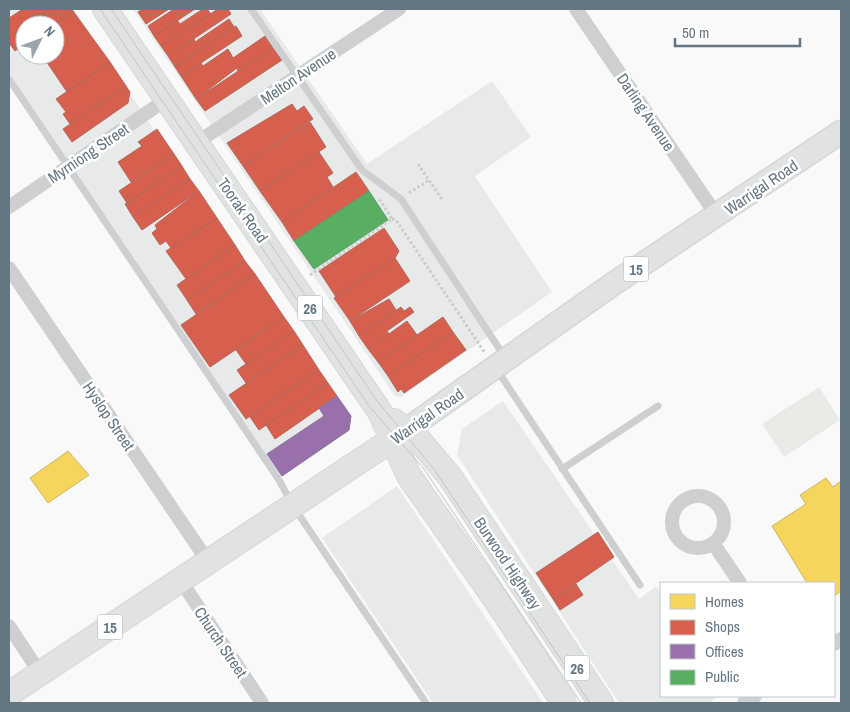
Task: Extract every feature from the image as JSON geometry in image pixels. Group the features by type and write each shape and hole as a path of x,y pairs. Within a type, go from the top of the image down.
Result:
{"highway":[{"name":"Toorak Road","path":"105,9 380,412 400,434"},
{"name":"Warrigal Road","path":"9,694 209,563 400,434"},
{"name":"Burwood Highway","path":"400,434 409,476 498,603 564,703"},
{"name":"Burwood Highway","path":"400,434 432,454 450,477 601,703"}],"main road":[{"name":"Warrigal Road","path":"400,434 613,284 841,132"}],"street":[{"name":"Melton Avenue","path":"196,143 399,9"},
{"name":"Darling Avenue","path":"576,9 717,216"},
{"name":"Myrniong Street","path":"9,207 167,100"},
{"name":"Hyslop Street","path":"9,268 209,563"},
{"path":"713,543 739,582"},
{"name":"Church Street","path":"180,581 262,703"},
{"path":"9,626 40,673"}],"lane":[{"path":"251,9 362,170 401,199 562,469 640,585"},
{"path":"9,79 426,703"},
{"path":"562,469 658,406"},
{"path":"9,699 12,703"}],"path":[{"path":"418,164 443,201"},
{"path":"373,190 392,219 396,220 501,364"},
{"path":"294,285 392,219"}],"shaded area":[{"path":"9,9 73,9 350,421 348,432 281,477 9,74"},
{"path":"133,9 260,9 367,164 492,81 531,137 475,176 552,292 401,397 395,396"},
{"path":"819,387 840,420 784,457 762,424"},
{"path":"503,401 639,599 656,586 660,592 660,697 717,697 708,703 619,703 457,455 462,429"},
{"path":"397,486 543,703 433,703 322,538"}],"building: Homes":[{"path":"68,451 89,475 48,503 30,478"},
{"path":"826,478 833,487 841,481 841,591 835,595 835,582 806,582 772,526 806,504 800,495"}],"building: Shops":[{"path":"23,9 50,9 41,15 15,15 15,33 9,37 9,18"},
{"path":"50,9 72,9 73,11 65,17 65,15 41,15"},
{"path":"143,9 169,9 146,24 138,12"},
{"path":"174,9 195,9 154,36 148,26"},
{"path":"203,9 207,9 211,14 161,46 154,36 177,20 180,24"},
{"path":"218,9 228,9 231,14 168,56 161,46"},
{"path":"73,11 110,62 67,92 49,65 65,65 65,17"},
{"path":"229,19 234,27 175,67 168,56 194,39 195,42"},
{"path":"236,26 242,36 181,76 175,67"},
{"path":"15,33 15,51 9,43 9,37"},
{"path":"265,36 273,48 238,71 237,68 196,99 181,76 201,63 203,66 228,49 233,58"},
{"path":"273,48 282,60 205,111 196,99"},
{"path":"110,62 126,86 70,124 63,114 66,112 56,99"},
{"path":"126,86 130,92 128,103 72,142 63,129"},
{"path":"292,104 297,111 304,106 313,119 243,166 227,143"},
{"path":"310,122 326,147 260,191 243,166"},
{"path":"157,129 174,154 131,182 118,162 142,146 138,142"},
{"path":"319,152 333,173 327,177 333,187 282,222 260,191"},
{"path":"174,154 182,166 127,203 119,191"},
{"path":"182,166 190,179 133,217 125,204"},
{"path":"356,172 369,191 294,241 282,222"},
{"path":"190,179 199,191 142,230 133,217"},
{"path":"199,191 217,218 171,248 166,241 160,245 152,233 157,229 155,225"},
{"path":"217,218 235,245 186,279 166,251"},
{"path":"384,228 399,251 395,258 336,297 319,271"},
{"path":"235,245 245,261 187,300 177,285"},
{"path":"395,258 410,281 350,321 334,298"},
{"path":"245,261 255,274 196,314 187,300"},
{"path":"255,274 284,317 210,367 181,325"},
{"path":"389,299 396,310 359,336 350,321"},
{"path":"401,307 404,311 410,307 414,312 387,331 389,334 368,349 359,336"},
{"path":"284,317 294,331 246,364 236,350"},
{"path":"443,317 453,332 388,376 378,362"},
{"path":"407,321 417,335 378,362 368,349"},
{"path":"294,331 303,345 246,383 237,370"},
{"path":"453,332 466,350 404,393 401,389 398,392 388,376"},
{"path":"303,345 319,370 246,419 229,395"},
{"path":"319,370 328,383 259,430 250,417"},
{"path":"328,383 337,396 275,439 266,425"},
{"path":"598,532 614,557 553,599 536,573"},
{"path":"576,584 583,595 560,610 553,599"}],"building: Offices":[{"path":"337,396 351,416 349,430 282,476 267,454 324,416 319,408"}],"building: Public":[{"path":"369,191 388,220 314,269 294,241"}],"tram line":[{"path":"100,9 369,406 424,469 581,703"},
{"path":"111,9 377,401 434,469 590,703"}]}
